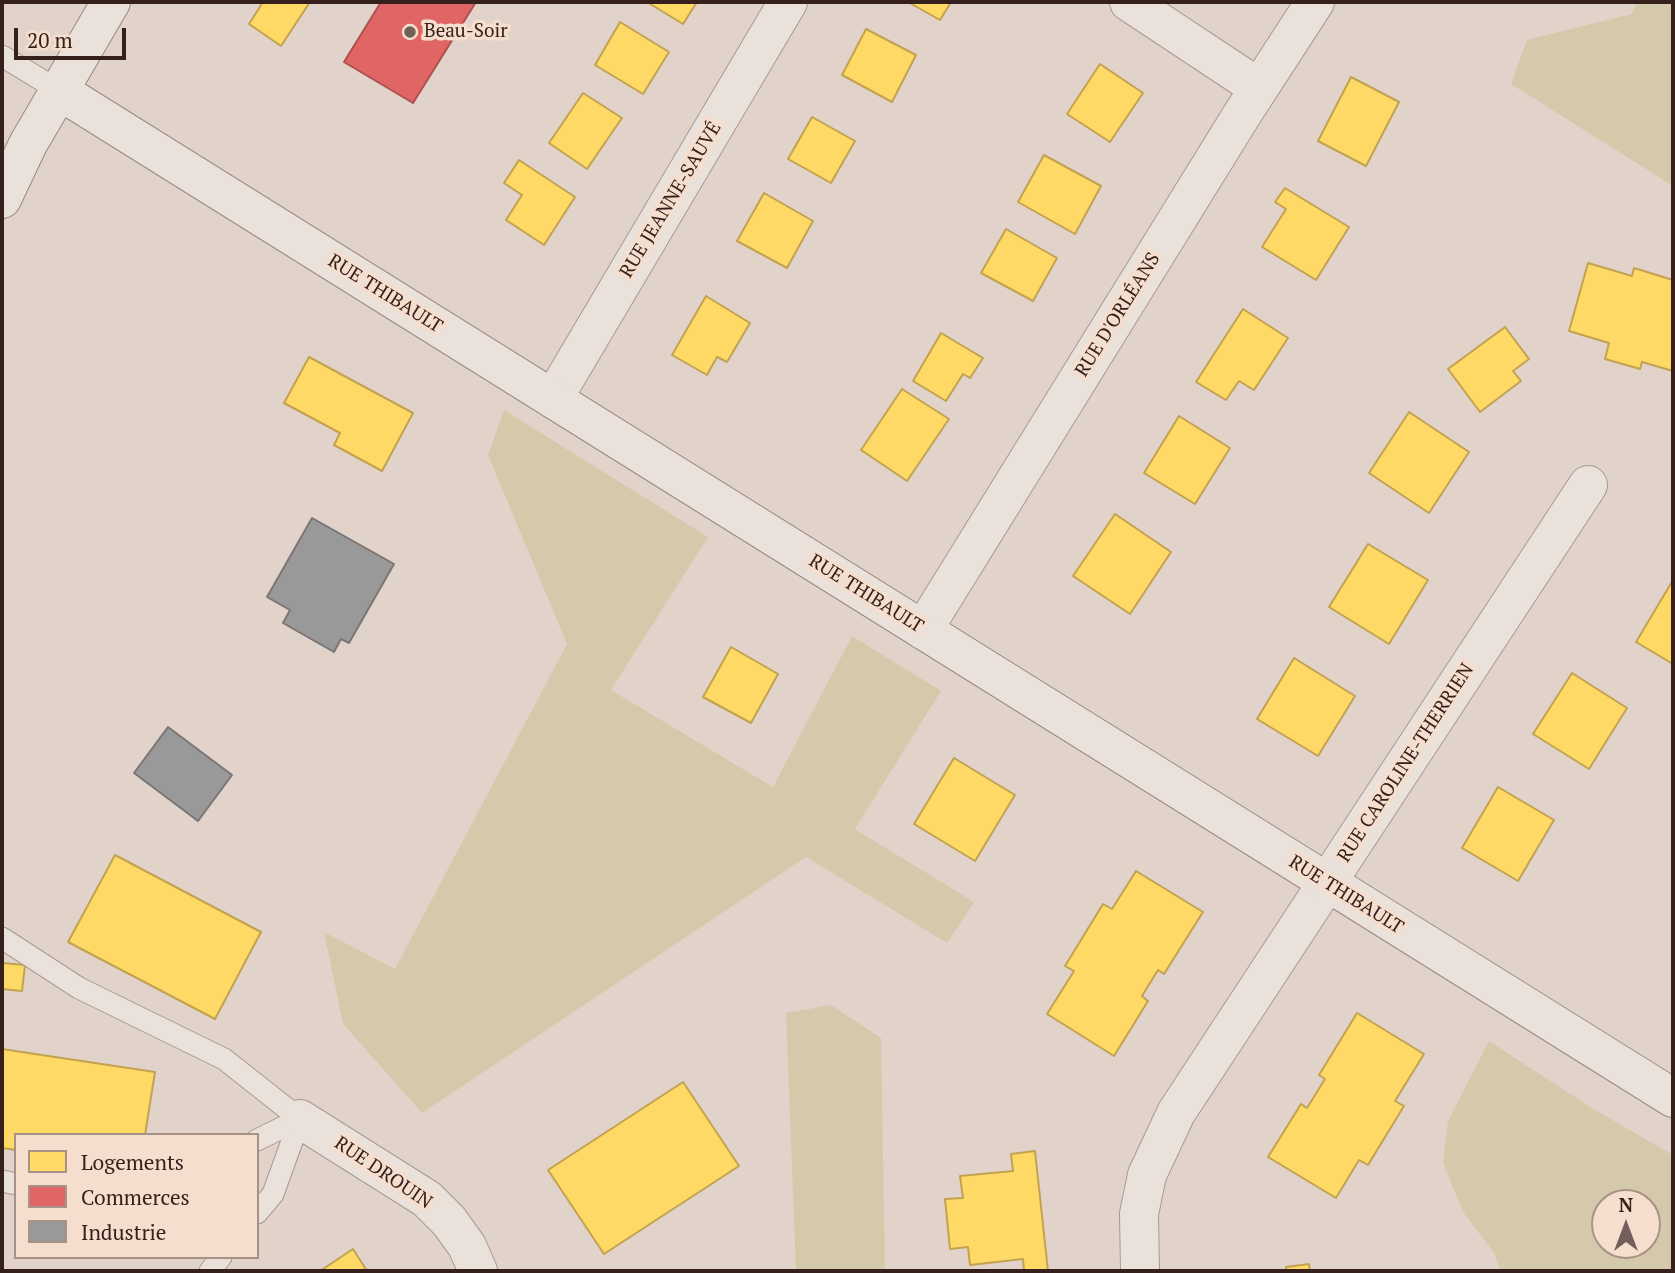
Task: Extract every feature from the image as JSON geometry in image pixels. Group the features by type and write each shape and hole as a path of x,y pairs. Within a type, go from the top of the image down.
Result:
{"street":[{"path":"2,199 58,90 111,2"},
{"name":"RUE JEANNE-SAUVÉ","path":"553,399 788,2"},
{"path":"1129,2 1259,88"},
{"name":"RUE D'ORLÉANS","path":"923,630 1315,2"},
{"name":"RUE THIBAULT","path":"58,90 1673,1098"},
{"name":"RUE CAROLINE-THERRIEN","path":"1140,1271 1139,1214 1156,1151 1176,1113 1588,485"},
{"name":"RUE DROUIN","path":"300,1119 427,1199 449,1221 467,1246 478,1271"}],"lane":[{"path":"2,56 58,90"},
{"path":"2,938 79,988 224,1059 300,1119"},
{"path":"259,1139 300,1119"},
{"path":"259,1211 273,1194 300,1119"}],"shaded area":[{"path":"1637,2 1673,2 1673,186 1511,84 1527,40 1632,14"},
{"path":"504,410 708,537 611,690 773,787 852,636 941,691 855,829 974,902 947,943 806,857 422,1113 343,1024 324,932 395,969 567,644 488,455"},
{"path":"831,1005 881,1038 885,1271 796,1271 786,1013"},
{"path":"1489,1041 1595,1110 1673,1155 1673,1271 1501,1271 1494,1253 1463,1212 1443,1163 1448,1121"}],"building: Logements":[{"path":"263,2 310,2 281,46 249,24"},
{"path":"647,2 697,2 683,24"},
{"path":"908,2 951,2 940,20"},
{"path":"620,22 669,52 643,94 595,65"},
{"path":"866,29 916,55 892,102 842,75"},
{"path":"1100,64 1143,93 1110,142 1067,114"},
{"path":"1351,77 1399,102 1366,166 1318,141"},
{"path":"583,93 622,118 587,169 549,143"},
{"path":"812,117 855,141 831,183 788,159"},
{"path":"1044,155 1101,186 1075,234 1018,202"},
{"path":"519,160 575,197 544,245 506,220 522,195 504,183"},
{"path":"1285,188 1349,227 1316,280 1262,247 1286,209 1275,202"},
{"path":"764,193 813,221 787,268 737,241"},
{"path":"1006,229 1057,258 1033,301 981,273"},
{"path":"1588,263 1632,276 1634,268 1673,280 1673,371 1642,362 1640,369 1605,359 1609,343 1569,331"},
{"path":"706,296 750,323 727,362 717,357 707,375 672,355"},
{"path":"1243,309 1288,338 1254,390 1239,381 1226,400 1196,382"},
{"path":"1505,327 1529,359 1513,371 1521,381 1480,412 1448,369"},
{"path":"941,333 983,358 970,378 963,374 946,401 913,381"},
{"path":"309,357 413,413 382,471 334,445 340,433 284,403"},
{"path":"902,389 949,419 907,481 861,450"},
{"path":"1409,412 1469,452 1429,513 1369,473"},
{"path":"1179,416 1230,448 1195,504 1144,473"},
{"path":"1115,514 1171,552 1130,614 1073,576"},
{"path":"1368,544 1428,580 1389,644 1329,607"},
{"path":"1673,580 1673,664 1636,642"},
{"path":"731,647 778,674 751,723 703,697"},
{"path":"1294,658 1355,696 1318,756 1257,719"},
{"path":"1572,673 1627,708 1589,769 1533,734"},
{"path":"954,758 1015,795 975,861 914,824"},
{"path":"1498,787 1554,820 1518,881 1462,848"},
{"path":"115,855 261,932 215,1019 68,942"},
{"path":"1136,871 1203,912 1164,974 1158,970 1142,996 1148,1001 1114,1056 1047,1014 1074,971 1065,966 1103,904 1112,909"},
{"path":"2,963 25,965 22,991 2,989"},
{"path":"1357,1013 1424,1054 1395,1101 1404,1106 1368,1165 1359,1160 1336,1198 1268,1157 1301,1104 1307,1108 1325,1079 1319,1075"},
{"path":"2,1049 155,1072 145,1133 14,1133 14,1150 2,1148"},
{"path":"683,1082 739,1166 604,1254 548,1170"},
{"path":"1035,1151 1048,1271 1024,1271 1023,1259 970,1265 968,1247 950,1249 945,1199 963,1198 960,1176 1013,1171 1011,1154"},
{"path":"353,1249 367,1271 320,1271"},
{"path":"1309,1264 1310,1271 1287,1271 1286,1267"}],"building: Commerces":[{"name":"Beau-Soir","path":"381,2 476,2 413,103 344,62"}],"building: Industrie":[{"path":"312,518 394,564 349,643 341,639 334,652 283,623 290,610 267,597"},
{"path":"168,727 232,775 198,821 134,773"}],"place":[{"name":"Beau-Soir","path":"410,32"}]}
